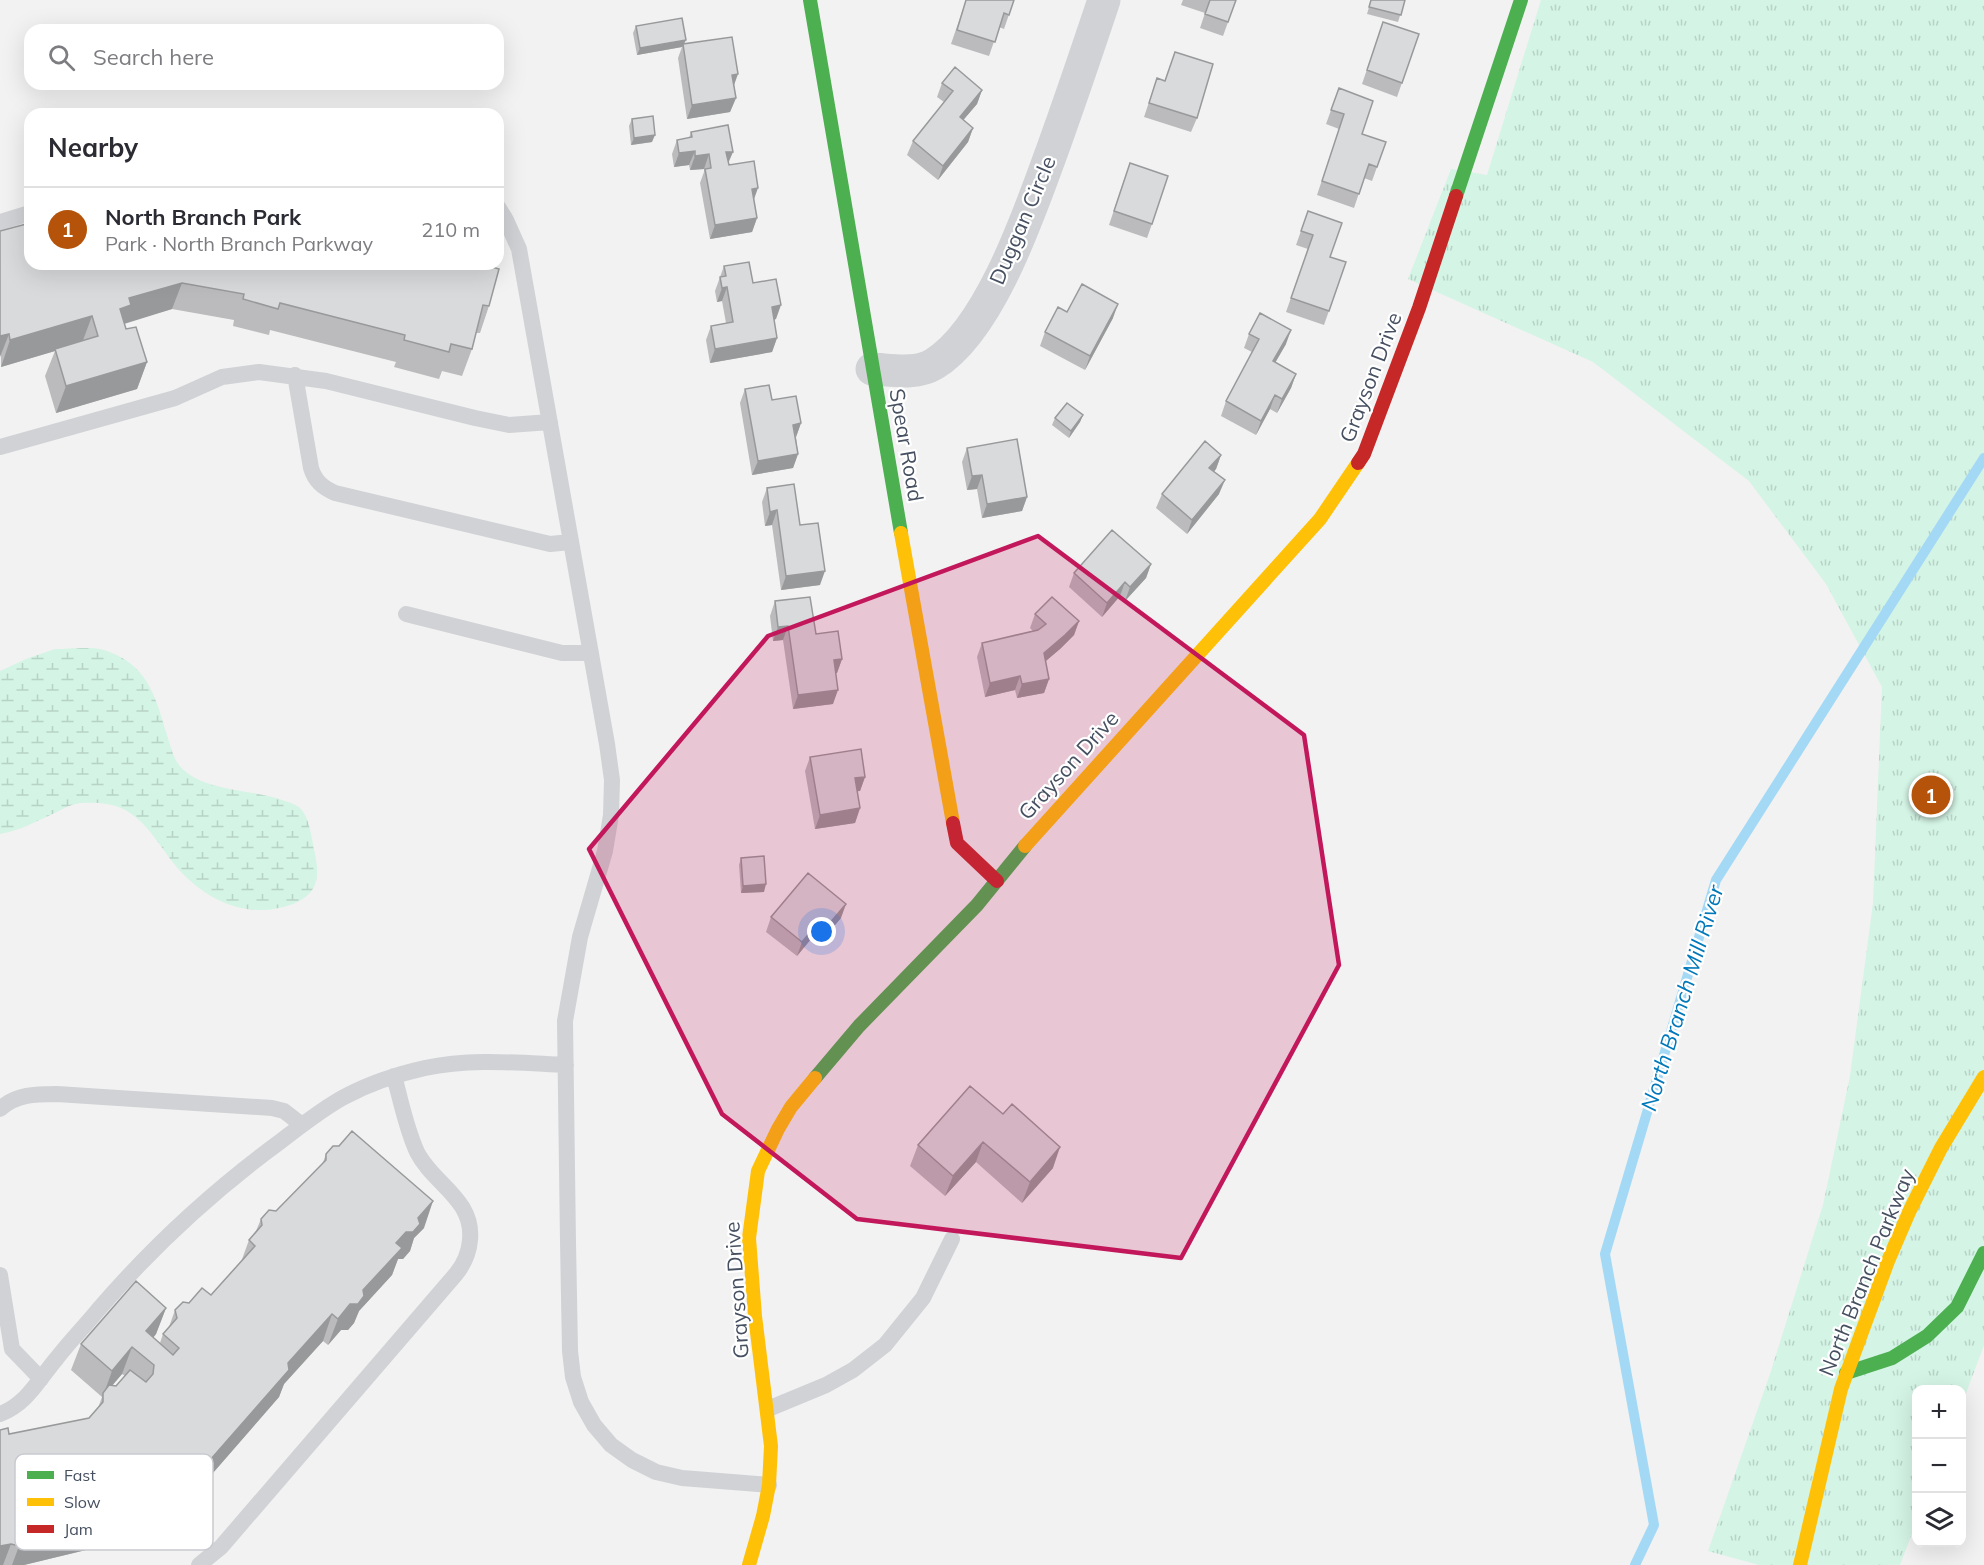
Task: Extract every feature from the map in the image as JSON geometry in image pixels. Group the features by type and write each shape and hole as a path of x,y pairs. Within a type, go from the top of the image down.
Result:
{"street":[{"name":"Spear Road","path":"810,0 872,369 957,843 997,881"},
{"name":"Duggan Circle","path":"872,369 908,371 924,369 952,349 976,321 995,288 1024,224 1072,95 1104,0"},
{"name":"Grayson Drive","path":"749,1565 769,1485 771,1446 755,1317 749,1238 759,1171 778,1129 791,1107 860,1026 977,905 1040,828 1320,519 1365,454 1419,308 1521,0"},
{"name":"North Branch Parkway","path":"1800,1565 1840,1389 1888,1261 1941,1148 1984,1077"},
{"path":"1846,1373 1892,1358 1927,1336 1957,1307 1984,1253"}],"lane":[{"path":"0,222 24,215"},
{"path":"504,217 519,249 608,744 612,780 611,815 605,851 580,937 565,1021 570,1351 573,1377 581,1402 594,1425 611,1445 644,1467 682,1478 769,1485"},
{"path":"0,447 175,398 222,377 259,372 326,381 509,425 550,422"},
{"path":"294,375 311,468 315,479 323,487 335,493 550,544 571,542"},
{"path":"406,614 562,653 591,653"},
{"path":"0,1414 22,1402 119,1285 171,1232 250,1163 344,1097 394,1076 455,1063 566,1065"},
{"path":"199,1565 221,1547 460,1270 468,1254 470,1231 466,1214 457,1199 417,1152 394,1076"},
{"path":"0,1109 16,1098 32,1094 57,1094 272,1108 284,1111 302,1125"},
{"path":"768,1409 826,1385 853,1370 885,1345 922,1298 952,1239"},
{"path":"0,1275 12,1349 41,1379"}],"highlighted area":[{"path":"1038,536 1304,735 1339,965 1181,1258 857,1219 722,1114 589,849 768,636"}],"green space":[{"path":"1541,0 1984,0 1984,1345 1966,1393 1966,1385 1912,1385 1912,1534 1900,1565 1759,1565 1708,1551 1770,1374 1823,1205 1850,1076 1873,903 1882,687 1826,584 1749,481 1593,362 1408,279 1451,169 1487,175"},
{"path":"55,649 99,649 130,663 147,682 153,693 175,759 186,772 195,778 217,786 276,798 301,809 309,827 317,866 315,885 310,893 293,904 263,910 222,902 185,876 151,833 132,814 107,804 87,803 68,806 21,828 0,834 0,671"}],"building":[{"path":"966,0 1014,0 1009,15 1004,13 995,42 957,30"},
{"path":"1210,0 1236,0 1228,22 1205,14"},
{"path":"1371,0 1405,0 1401,15 1369,7"},
{"path":"682,18 686,40 640,48 636,26"},
{"path":"1383,22 1419,34 1402,83 1367,70"},
{"path":"732,37 738,74 732,75 736,98 692,105 683,44"},
{"path":"1175,52 1213,64 1197,118 1149,103 1157,78 1165,81"},
{"path":"955,67 982,90 960,117 973,128 943,166 913,141 953,91 942,83"},
{"path":"1339,88 1373,101 1362,134 1386,142 1377,167 1369,164 1359,194 1322,181 1344,114 1331,110"},
{"path":"653,116 655,135 634,138 632,119"},
{"path":"728,125 733,152 726,152 729,165 754,161 758,188 752,189 757,218 715,225 705,169 711,168 709,154 695,156 695,151 679,153 677,140 692,137 691,132"},
{"path":"1130,163 1168,176 1152,224 1114,211"},
{"path":"1308,211 1342,223 1330,257 1346,262 1329,311 1291,298 1313,235 1301,231"},
{"path":"24,225 24,270 499,270 489,306 483,305 472,349 451,344 449,352 404,340 405,335 280,303 278,309 243,299 244,294 182,283 129,298 131,305 120,309 126,329 136,327 147,362 66,386 55,349 98,336 92,316 10,340 9,334 0,336 0,231"},
{"path":"749,262 753,283 776,279 781,305 772,307 777,338 715,349 711,326 733,322 727,287 722,288 720,277 726,276 724,266"},
{"path":"1082,284 1118,304 1090,356 1045,332 1058,307 1067,312"},
{"path":"1260,313 1291,330 1273,361 1296,374 1282,399 1275,395 1261,421 1226,401 1259,339 1249,334"},
{"path":"769,385 772,400 796,396 801,423 793,425 798,454 758,461 745,389"},
{"path":"1067,403 1083,415 1071,431 1055,418"},
{"path":"1017,439 1027,497 987,504 982,475 972,476 967,448"},
{"path":"1205,441 1221,455 1209,468 1225,480 1192,520 1162,494"},
{"path":"794,484 800,525 818,523 825,571 786,576 777,510 770,512 767,488"},
{"path":"1112,530 1151,564 1130,587 1125,582 1107,603 1074,573"},
{"path":"810,597 816,634 838,631 842,659 834,660 838,690 798,695 788,626 778,627 775,601"},
{"path":"1052,597 1079,621 1044,653 1049,679 1022,684 1020,676 990,683 982,643 1038,630 1046,624 1035,614"},
{"path":"861,749 865,777 855,778 860,808 820,815 810,757"},
{"path":"764,856 766,884 743,886 741,858"},
{"path":"808,873 846,904 828,925 821,919 802,942 771,917"},
{"path":"970,1086 1003,1114 1012,1104 1060,1147 1030,1182 983,1142 953,1176 918,1145"},
{"path":"352,1131 433,1201 418,1218 420,1224 413,1232 406,1232 396,1243 402,1248 363,1290 364,1296 358,1304 350,1304 338,1319 332,1314 288,1363 289,1370 213,1457 213,1454 15,1454 15,1545 0,1546 0,1430 8,1428 9,1434 89,1418 103,1402 103,1393 109,1385 116,1386 130,1370 146,1382 153,1374 154,1365 132,1347 112,1371 81,1344 136,1281 166,1308 146,1331 173,1355 179,1348 163,1334 177,1318 175,1310 183,1302 189,1303 202,1288 211,1295 255,1246 249,1240 262,1225 261,1219 269,1210 276,1211 326,1160 326,1154 333,1146 339,1146"}],"waterway":[{"name":"North Branch Mill River","path":"1635,1565 1654,1525 1605,1254 1716,880 1984,458"}],"traffic: fast":[{"path":"810,0 901,533"},
{"path":"1456,196 1521,0"},
{"path":"815,1078 859,1026 977,905 1025,846"},
{"path":"1846,1373 1892,1358 1927,1336 1957,1307 1984,1253"}],"traffic: slow":[{"path":"1025,846 1320,519 1358,463"},
{"path":"901,533 953,823"},
{"path":"1800,1565 1841,1389 1888,1261 1941,1148 1984,1077"},
{"path":"749,1565 769,1485 771,1446 755,1316 749,1238 758,1171 791,1107 815,1078"}],"traffic: jam":[{"path":"1358,463 1364,454 1419,308 1456,196"},
{"path":"953,823 957,843 997,881"}],"place":[{"name":"North Branch Park","path":"1931,795"}]}
